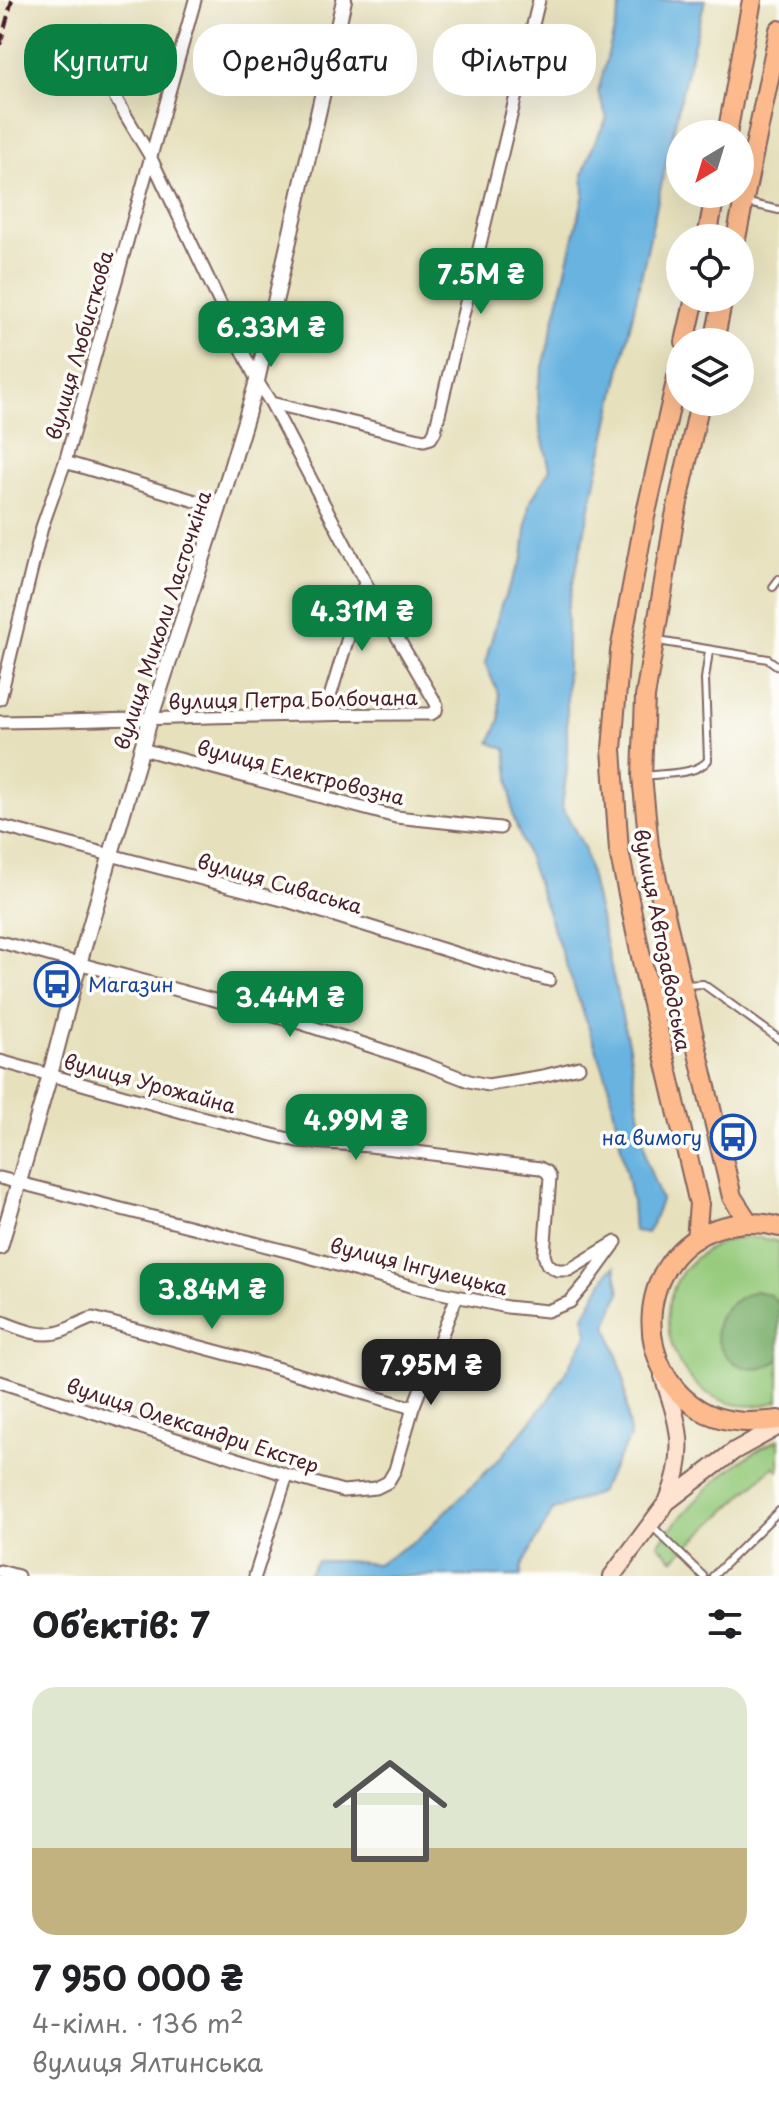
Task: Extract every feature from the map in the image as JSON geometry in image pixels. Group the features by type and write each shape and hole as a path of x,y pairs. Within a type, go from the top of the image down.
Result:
{"main road":[{"path":"730,120 752,0"},
{"path":"754,156 779,30"},
{"path":"731,114 762,120"},
{"name":"вулиця Автозаводська","path":"668,416 620,651 612,749 619,851 699,1204 696,1239"},
{"name":"вулиця Автозаводська","path":"697,416 674,521 645,697 642,776 649,846 680,985 732,1197 749,1223"},
{"path":"645,517 674,521"},
{"path":"667,1502 681,1456 680,1438 651,1332 655,1293 664,1272 678,1254 712,1230 749,1223 776,1225"},
{"path":"659,1363 671,1383 687,1400 706,1413 728,1421 779,1423"},
{"path":"612,1576 667,1502 734,1451 779,1423"}],"street":[{"name":"вулиця Любисткова","path":"0,699 42,527 65,462 195,0"},
{"name":"вулиця Миколи Ласточкіна","path":"0,1247 150,720 257,381 344,0"},
{"path":"271,403 424,440 431,438 539,0"},
{"path":"114,96 150,156 257,381 365,582 325,713"},
{"path":"65,462 219,508"},
{"name":"вулиця Петра Болбочана","path":"0,722 325,713 431,714 436,711 437,705 365,582"},
{"name":"вулиця Електровозна","path":"142,749 396,817 500,828"},
{"name":"вулиця Сиваська","path":"0,826 290,902 549,980"},
{"path":"0,942 303,1024 469,1081 488,1085 579,1067"},
{"name":"вулиця Урожайна","path":"0,1061 297,1141 356,1144 540,1168 550,1177 544,1255 547,1264 557,1270 569,1270 616,1242"},
{"name":"вулиця Інгулецька","path":"0,1178 414,1287 507,1307 547,1311 570,1302 616,1242"},
{"path":"0,1321 44,1335 63,1331 93,1318 413,1408 457,1296"},
{"name":"вулиця Олександри Екстер","path":"0,1382 343,1491 376,1488 388,1482 395,1470 413,1408"},
{"path":"255,1576 287,1475"},
{"path":"0,1571 18,1576"}],"lane":[{"path":"754,204 779,210"},
{"path":"773,587 779,579"},
{"path":"655,641 768,659 779,667"},
{"path":"642,776 692,771 706,765 705,679 709,651"},
{"path":"680,985 703,984 779,1039"},
{"path":"713,1576 779,1511"},
{"path":"649,1524 703,1576"}],"green space":[{"path":"738,1238 779,1242 779,1401 744,1405 714,1397 691,1378 675,1353 668,1324 671,1295 686,1267 714,1246"},
{"path":"756,1291 770,1295 779,1304 779,1359 763,1368 747,1368 732,1361 721,1349 716,1334 719,1318 732,1303"},
{"path":"779,1439 779,1471 774,1466 673,1560 658,1544 685,1513 727,1472"}],"water":[{"path":"622,0 705,0 676,120 666,120 666,164 567,611 567,770 562,807 584,847 629,1047 647,1162 661,1200 647,1233 634,1231 632,1202 608,1082 513,816 506,749 490,743 500,720 499,695 485,663 501,605 523,557 529,504 550,469 540,428 538,388 584,194 583,174 607,118 598,92"},
{"path":"615,1266 620,1292 607,1325 623,1374 630,1437 599,1493 553,1510 522,1566 521,1576 307,1576 317,1561 377,1564 418,1539 503,1455 550,1398 588,1334 584,1316 608,1272"}],"railway":[{"path":"0,45 12,0"}],"place":[{"name":"Магазин","path":"57,984"},
{"name":"на вимогу","path":"733,1137"}]}
